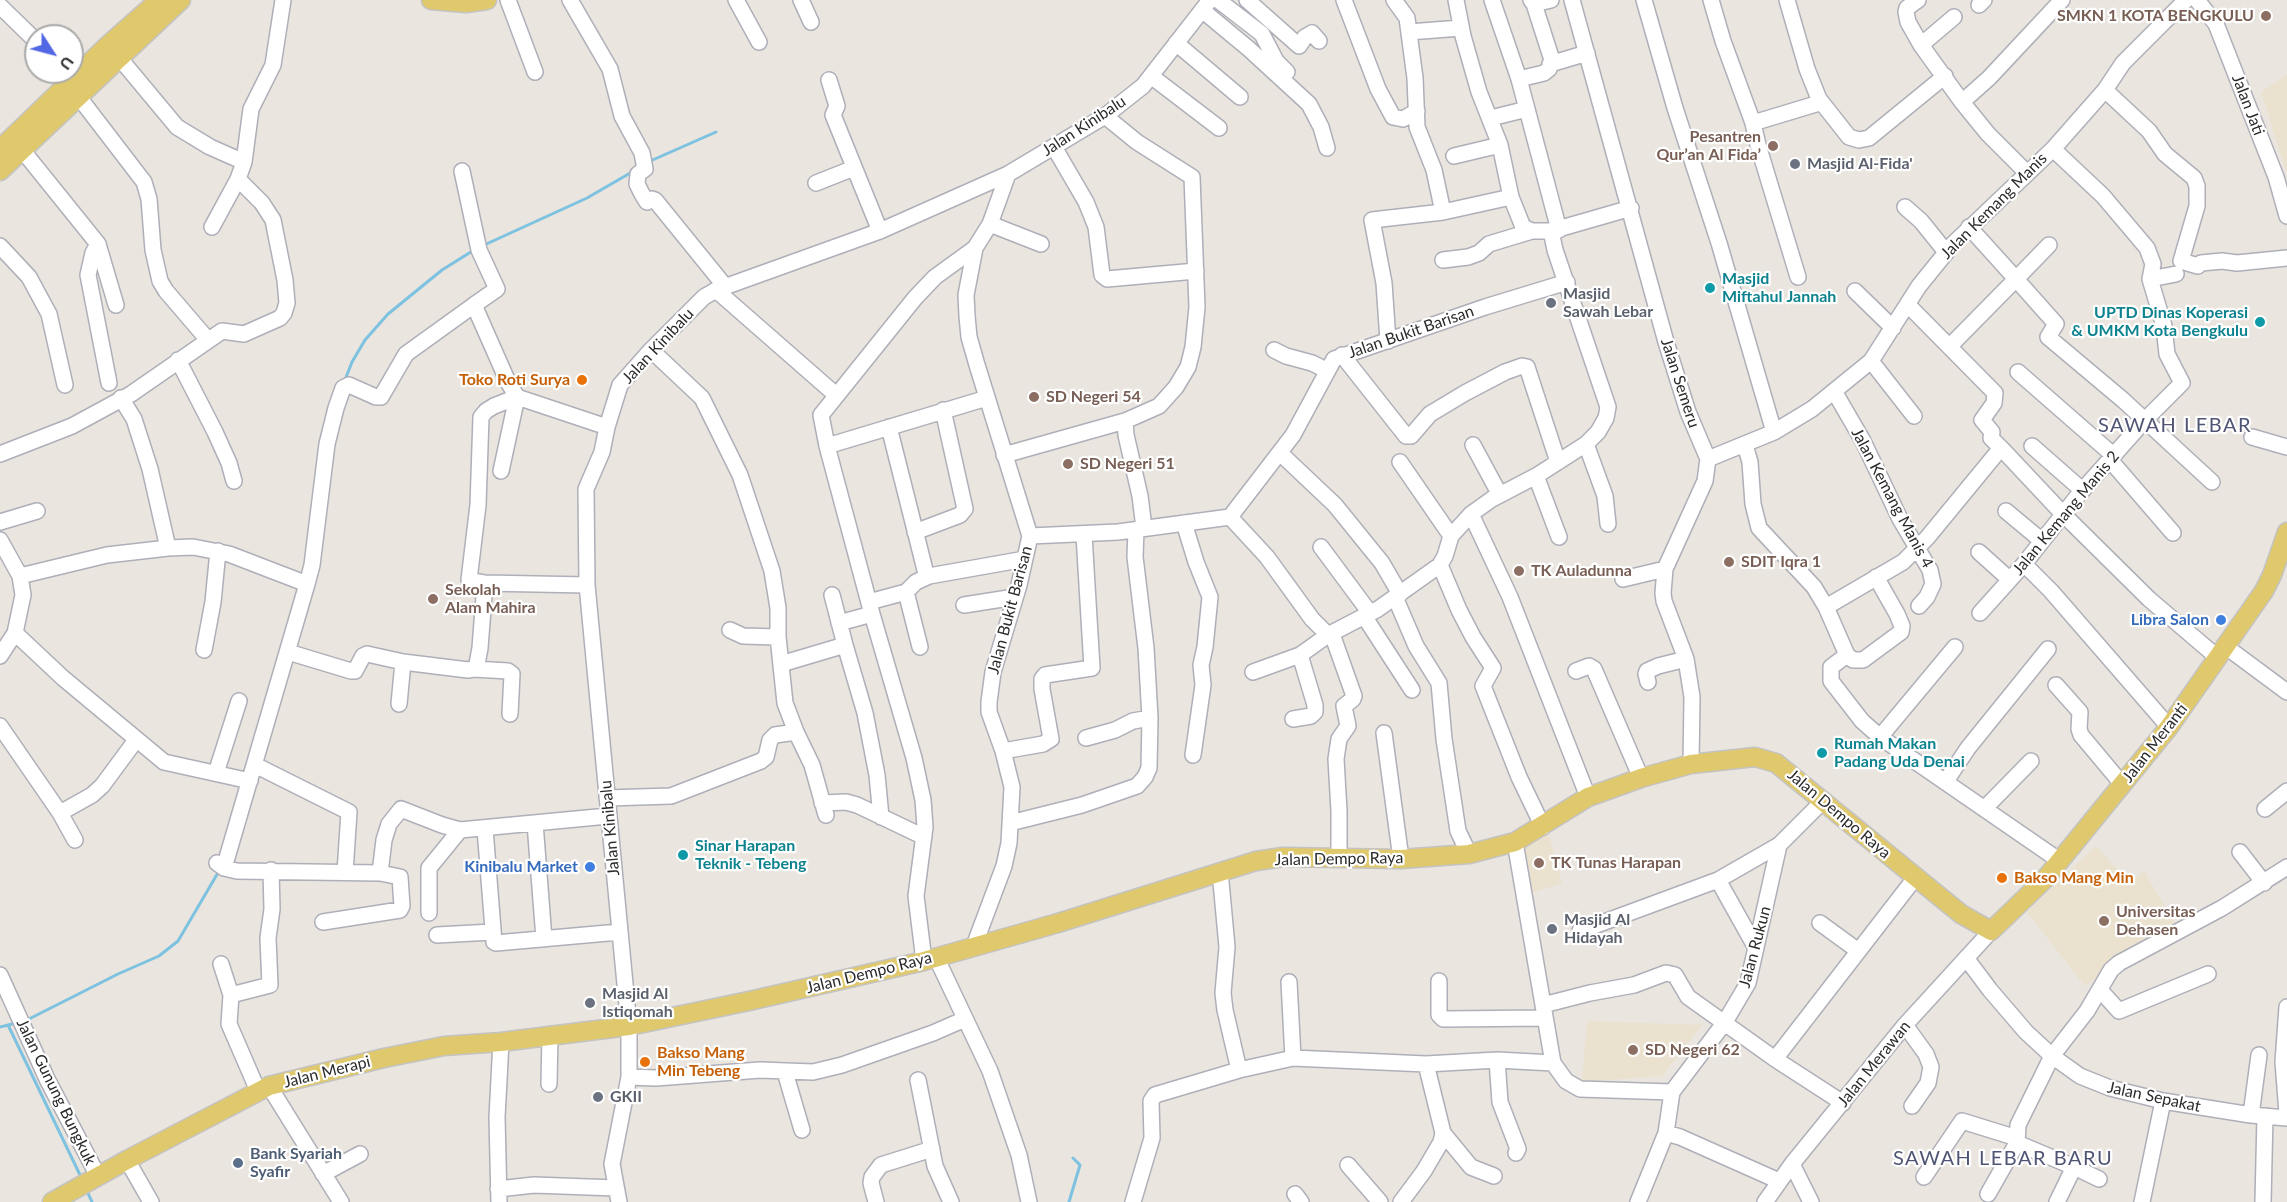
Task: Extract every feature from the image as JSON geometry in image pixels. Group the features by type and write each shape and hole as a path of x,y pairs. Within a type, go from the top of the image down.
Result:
{"main road":[{"path":"0,171 181,0"},
{"path":"431,0 466,3 487,0"},
{"path":"84,65 154,2"},
{"path":"0,149 63,84"},
{"name":"Jalan Meranti","path":"1991,931 2060,861 2169,727 2264,591 2287,532"},
{"name":"Jalan Dempo Raya","path":"629,1026 930,959 1058,923 1220,871 1283,857 1401,859 1468,854 1515,842 1543,827 1588,796 1641,778 1691,764 1755,757 1782,766 1915,878 1961,914 1991,931"},
{"name":"Jalan Merapi","path":"57,1201 127,1160 263,1089 384,1058 444,1046 501,1042 629,1026"}],"street":[{"path":"212,227 244,162 251,109 273,65 283,0"},
{"path":"508,0 535,72"},
{"path":"570,0 610,69 622,116 642,153 645,166 638,174 636,184 645,200 655,200 720,287 836,395"},
{"path":"736,0 759,42"},
{"path":"801,0 812,22"},
{"path":"1218,0 1262,34 1276,61 1307,93 1328,148"},
{"path":"1247,0 1299,46 1305,37 1312,33 1320,41"},
{"path":"1344,0 1378,89 1393,117 1403,118 1417,111"},
{"path":"1394,0 1407,18 1415,78 1417,127 1434,170 1443,212"},
{"path":"1456,0 1461,28 1479,92 1500,145 1511,197 1523,227 1532,231"},
{"path":"1253,672 1300,655 1398,596 1440,565 1451,536 1471,514 1586,444 1598,432 1606,418 1608,407 1555,250 1555,230 1519,79 1492,0"},
{"path":"1519,79 1544,73 1552,60 1533,2 1551,0"},
{"name":"Jalan Semeru","path":"1572,0 1666,342 1688,412 1708,459"},
{"path":"1644,0 1774,432"},
{"path":"1711,0 1723,41 1753,123 1798,277"},
{"path":"1787,0 1807,69 1819,99 1849,137 1859,140 1869,138 1945,76"},
{"path":"1918,0 1906,12 1908,22 1921,45 1988,134 2027,173"},
{"path":"1962,102 1989,78 2062,0"},
{"name":"Jalan Kemang Manis","path":"1708,459 1774,432 1812,409 1871,361 1919,286 1946,252 2053,149 2105,90 2123,63 2186,0"},
{"name":"Jalan Jati","path":"2197,0 2216,24 2276,177 2287,216"},
{"path":"1206,5 1249,49 1304,99 1314,114"},
{"name":"Jalan Kinibalu","path":"618,1195 613,1173 613,1156 629,1077 629,1026 587,585 586,489 602,452 620,385 704,297 720,287 880,231 1008,174 1105,116 1125,101 1151,76 1206,5"},
{"path":"0,6 24,29"},
{"path":"1921,45 1954,16"},
{"path":"1409,32 1461,28"},
{"path":"1176,43 1240,98"},
{"path":"108,45 177,126 210,147 244,162"},
{"path":"1550,64 1587,53"},
{"path":"1151,76 1219,128"},
{"path":"830,80 837,106 833,115 880,231"},
{"path":"2105,90 2149,131 2165,154 2194,178 2197,186 2197,206 2178,268"},
{"path":"78,96 144,182 149,199 153,250 160,281 208,340"},
{"path":"1753,123 1816,104 1819,99"},
{"path":"1491,118 1527,109"},
{"path":"1004,455 1125,421 1159,406 1176,387 1188,367 1193,347 1197,308 1192,177 1137,142 1105,116"},
{"path":"1454,156 1500,145"},
{"path":"1054,147 1086,202 1096,227 1102,275 1107,279 1196,271"},
{"name":"Jalan Kemang Manis 2","path":"1980,613 2024,564 2082,490 2145,420 2182,384 2167,354 2164,326 2150,279 2153,265 2147,248 2103,196 2053,149"},
{"path":"23,151 98,244 116,305"},
{"path":"816,183 854,168"},
{"path":"323,922 400,910 402,906 400,877 380,873 237,871 221,866 255,765 288,652 305,582 312,565 329,432 344,388 349,385 381,397 406,354 497,289 479,250 462,171"},
{"name":"Jalan Bukit Barisan","path":"974,946 1004,866 1010,823 1012,787 989,702 993,672 1030,536 969,337 967,316 966,295 975,248 990,224 1008,174"},
{"path":"0,454 72,426 130,394 222,331 244,334 280,318 286,308 285,280 273,220 262,203 237,179"},
{"path":"1388,341 1384,283 1372,220 1443,212 1511,197"},
{"path":"1905,207 1921,221 1946,252"},
{"path":"1443,260 1468,257 1479,253 1489,244 1532,231 1555,230 1631,208"},
{"path":"990,224 1041,244"},
{"path":"1970,227 2056,324 2048,337 2145,420 2212,482"},
{"path":"98,244 93,253 88,275 109,383"},
{"path":"1950,346 2049,245"},
{"path":"0,246 29,277 49,314 64,371 65,385"},
{"path":"975,248 936,277 915,298 821,415 827,446 871,608 916,764 925,814 916,896 930,959 966,1019 990,1071 1019,1155 1029,1202"},
{"path":"2150,279 2178,268 2198,266 2200,263 2222,261 2237,263 2287,258"},
{"name":"Jalan Bukit Barisan","path":"1230,517 1293,435 1334,358 1567,282"},
{"path":"1855,291 1893,328"},
{"path":"474,304 508,382 517,397 501,471"},
{"path":"1908,305 1994,392 1995,400 1982,420 1992,432 1991,438 2063,514 2172,621 2287,692"},
{"path":"651,350 702,398 740,475 772,571 778,608 778,636 785,703 812,765 824,809 850,803 924,837"},
{"path":"1274,350 1326,370"},
{"path":"1342,355 1406,436 1411,436 1430,414 1464,393 1505,372 1522,366 1527,367 1558,462"},
{"path":"178,360 215,432 229,463 234,481"},
{"path":"1871,361 1914,416"},
{"path":"2018,372 2112,458 2173,533"},
{"name":"Jalan Kemang Manis 4","path":"1834,391 1863,441 1900,519 1928,565 1933,584 1927,597 1919,606"},
{"path":"587,585 485,583 470,581 468,578 478,505 481,417 494,406 517,397 607,427"},
{"path":"121,398 135,419 168,548"},
{"path":"827,446 987,398"},
{"path":"915,532 960,516 966,509 943,410"},
{"path":"1010,823 1082,805 1137,786 1149,768 1150,718 1146,648 1135,557 1140,529 1140,496 1125,421"},
{"path":"889,427 926,574 929,576"},
{"path":"2252,436 2287,447"},
{"path":"1586,444 1605,496 1608,524"},
{"path":"1473,445 1500,495"},
{"path":"1744,445 1750,462 1753,504 1759,528 1814,588 1826,607 1847,655 1854,660 1863,660 1901,632 1902,626 1897,614 1876,578"},
{"path":"2032,446 2082,490"},
{"path":"1826,607 1903,562 1942,522 2001,448"},
{"path":"1280,453 1335,505 1382,563 1398,596 1416,646 1439,683 1444,739 1458,831 1468,854"},
{"path":"1691,764 1692,697 1686,659 1663,593 1665,570 1704,481 1708,459"},
{"path":"1400,462 1451,536"},
{"path":"1536,476 1559,537"},
{"path":"0,522 37,511"},
{"path":"2006,511 2042,541"},
{"path":"1471,514 1510,597 1588,796"},
{"path":"1030,536 1084,535 1230,517 1267,557 1312,619 1330,635 1354,696 1344,706 1348,726 1341,736 1336,759 1340,811 1339,858"},
{"path":"1184,523 1210,597 1201,665 1203,685 1193,755"},
{"path":"1003,751 1043,744 1052,739 1041,689 1041,679 1045,675 1092,668 1084,535"},
{"path":"0,540 20,576 23,587 23,601 15,633 0,656"},
{"path":"20,576 106,555 192,547 218,551 305,582"},
{"path":"1321,547 1367,615 1412,690"},
{"path":"204,650 213,602 218,551"},
{"path":"1979,552 2009,579"},
{"path":"839,623 906,592 916,582 929,576 1025,559"},
{"path":"2024,564 2169,727"},
{"path":"1440,565 1459,610 1493,668 1483,686 1543,827"},
{"path":"1623,579 1665,570"},
{"path":"474,669 480,648 485,583"},
{"path":"906,592 920,647"},
{"path":"832,595 866,713 877,775 881,817"},
{"path":"964,605 1015,597"},
{"path":"730,630 742,636 778,636"},
{"path":"15,633 164,762 248,781"},
{"path":"782,664 845,645"},
{"path":"1880,737 1955,647"},
{"path":"1946,781 1968,748 2048,649"},
{"path":"288,652 351,671 355,671 363,656 367,654 403,662 468,670 508,672 512,674 510,714"},
{"path":"1293,719 1311,716 1316,712 1316,705 1300,655"},
{"path":"1847,655 1831,667 1831,681 1854,714 1880,737 2060,861"},
{"path":"1648,682 1647,671 1686,659"},
{"path":"399,704 403,662"},
{"path":"1576,671 1589,666 1594,669 1641,778"},
{"path":"2056,685 2080,712 2080,735 2122,784"},
{"path":"216,773 239,701"},
{"path":"1086,738 1115,730 1133,721 1150,718"},
{"path":"0,726 60,813 75,840"},
{"path":"608,798 671,796 761,761 766,757 770,740 775,735 796,732"},
{"path":"1384,733 1401,859"},
{"path":"60,813 92,795 102,786 136,740"},
{"path":"1984,809 2031,761"},
{"path":"255,765 349,812 345,872"},
{"path":"2265,809 2287,791"},
{"path":"1580,931 1718,880 1779,845 1824,800"},
{"path":"380,873 384,840 389,824 402,809 460,830 608,816"},
{"path":"535,823 544,939"},
{"path":"485,829 492,939 496,944 620,932"},
{"path":"429,913 429,868 460,830"},
{"path":"1515,842 1553,1063 1566,1081 1580,1089 1672,1092"},
{"name":"Jalan Rukun","path":"1638,1202 1666,1133 1672,1092 1725,1022 1748,983 1779,845"},
{"path":"2240,852 2264,883"},
{"path":"1988,1194 2017,1140 2018,1125 2052,1056 2087,1011 2109,973 2119,963 2264,883 2287,867"},
{"path":"231,995 270,985 268,938 272,909 271,870"},
{"path":"1220,871 1227,947 1223,993 1239,1070"},
{"path":"1775,1059 1857,950 1915,878"},
{"path":"1718,880 1756,948"},
{"path":"1820,923 1857,950"},
{"name":"Jalan Merawan","path":"1765,1202 1792,1164 1905,1025 1991,931"},
{"path":"437,936 492,932"},
{"name":"Jalan Sepakat","path":"1966,958 2008,1012 2052,1056 2074,1072 2095,1083 2163,1101 2258,1116 2287,1116"},
{"path":"221,964 231,995 229,1024 263,1089 341,1202"},
{"path":"1439,981 1439,1015 1443,1019 1544,1012 1590,993 1634,985 1666,973 1675,975 1688,997 1775,1059 1843,1103"},
{"path":"2100,990 2119,1011 2208,974"},
{"name":"Jalan Gunung Bungkuk","path":"0,975 13,1012 65,1115 88,1182"},
{"path":"1289,982 1293,1058"},
{"path":"2287,1007 2283,1062 2287,1116"},
{"path":"629,1077 656,1078 760,1070 805,1073 842,1065 966,1019"},
{"path":"1905,1025 1926,1054 1931,1067 1928,1083 1912,1107"},
{"path":"549,1084 550,1035"},
{"path":"501,1042 497,1117 498,1195 534,1185 618,1195"},
{"path":"2259,1055 2258,1116 2263,1202"},
{"path":"1133,1202 1152,1138 1150,1105 1153,1097 1239,1070 1293,1058 1426,1064 1497,1060 1553,1063"},
{"path":"1497,1060 1500,1102 1516,1142 1516,1153"},
{"path":"1401,1202 1424,1171 1441,1142 1443,1133 1426,1064"},
{"path":"785,1072 802,1130"},
{"path":"918,1080 935,1166 951,1202"},
{"path":"2142,1202 2163,1101"},
{"path":"1924,1177 1962,1121 2017,1140 2099,1179"},
{"path":"1443,1133 1472,1167 1494,1176"},
{"path":"1666,1133 1779,1181"},
{"path":"876,1202 871,1183 872,1177 881,1165 932,1149"},
{"path":"323,1174 360,1154"},
{"path":"127,1160 151,1202"},
{"path":"1792,1164 1811,1202"},
{"path":"1348,1166 1380,1202"},
{"path":"2057,1202 2074,1167"}],"shaded area":[{"path":"2287,75 2287,174 2261,92"},
{"name":"TK Tunas Harapan","path":"1546,825 1562,883 1529,894 1517,844"},
{"name":"Universitas Dehasen","path":"2096,846 2130,883 2144,871 2179,930 2118,962 2085,986 2027,912"},
{"name":"SD Negeri 62","path":"1587,1021 1702,1025 1662,1076 1582,1082"}],"waterway":[{"path":"648,162 716,132"},
{"path":"482,246 587,198 632,172"},
{"path":"345,380 365,340 388,314 442,270 474,250"},
{"path":"25,1021 159,956 178,941 219,871"},
{"path":"0,1027 16,1023"},
{"path":"8,1025 81,1177"},
{"path":"1069,1202 1080,1165 1073,1158"},
{"path":"86,1189 92,1202"}],"place":[{"name":"SMKN 1 KOTA BENGKULU","path":"2266,16"},
{"name":"Pesantren Qur’an Al Fida’","path":"1773,146"},
{"name":"Masjid Al-Fida'","path":"1795,164"},
{"name":"Masjid Miftahul Jannah","path":"1710,288"},
{"name":"Masjid Sawah Lebar","path":"1551,303"},
{"name":"UPTD Dinas Koperasi & UMKM Kota Bengkulu","path":"2260,322"},
{"name":"Toko Roti Surya","path":"582,380"},
{"name":"SD Negeri 54","path":"1034,397"},
{"name":"SD Negeri 51","path":"1068,464"},
{"name":"SDIT Iqra 1","path":"1729,562"},
{"name":"TK Auladunna","path":"1519,571"},
{"name":"Sekolah Alam Mahira","path":"433,599"},
{"name":"Libra Salon","path":"2221,620"},
{"name":"Rumah Makan Padang Uda Denai","path":"1822,753"},
{"name":"Sinar Harapan Teknik - Tebeng","path":"683,855"},
{"name":"TK Tunas Harapan","path":"1539,863"},
{"name":"Kinibalu Market","path":"590,867"},
{"name":"Bakso Mang Min","path":"2002,878"},
{"name":"Universitas Dehasen","path":"2104,921"},
{"name":"Masjid Al Hidayah","path":"1552,929"},
{"name":"Masjid Al Istiqomah","path":"590,1003"},
{"name":"SD Negeri 62","path":"1633,1050"},
{"name":"Bakso Mang Min Tebeng","path":"645,1062"},
{"name":"GKII","path":"598,1097"},
{"name":"Bank Syariah Syafir","path":"238,1163"}],"district":[{"name":"SAWAH LEBAR","path":"2175,426"},
{"name":"SAWAH LEBAR BARU","path":"2003,1159"}]}
